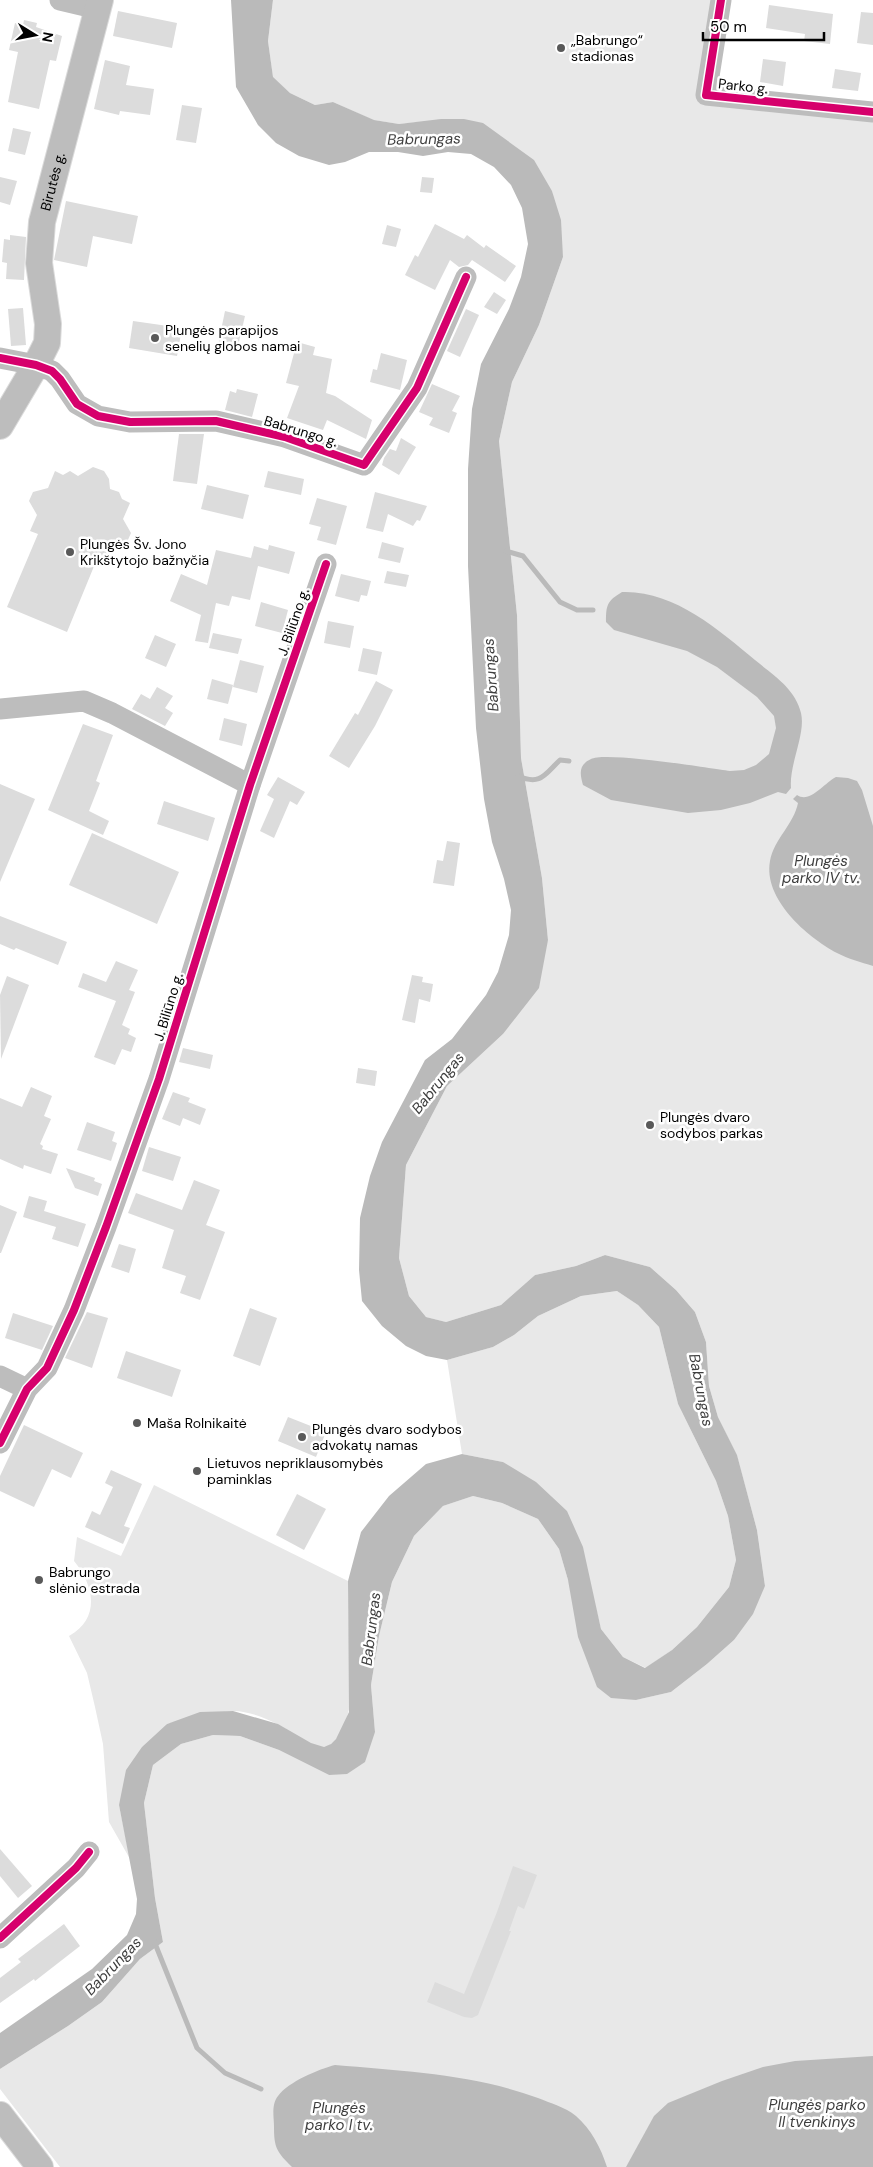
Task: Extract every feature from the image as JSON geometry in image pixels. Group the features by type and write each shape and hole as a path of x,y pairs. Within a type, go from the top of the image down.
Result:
{"main road":[{"name":"Birutės g.","path":"0,426 47,343 48,331 39,263 42,222 99,4"},
{"path":"0,2115 40,2167"}],"street":[{"path":"60,0 99,4"},
{"name":"Parko g.","path":"721,0 706,95 873,112"},
{"name":"Babrungo g.","path":"36,365 52,371 60,379 77,404 98,416 130,422 216,421 285,437 364,465 417,388 466,277"},
{"path":"0,358 36,365"},
{"name":"J. Biliūno g.","path":"0,1443 27,1389 47,1368 74,1310 106,1227 159,1079 250,785 326,564"},
{"path":"0,709 84,701 112,713 250,785"},
{"path":"0,1376 27,1389"},
{"path":"0,1938 76,1868 89,1852"}],"shaded area":[{"name":"Plungės dvaro sodybos parkas","path":"273,0 717,0 700,98 873,120 873,2167 60,2167 0,2089 0,2069 102,2002 140,1959 163,1942 155,1898 144,1803 153,1765 181,1744 213,1735 240,1736 279,1750 329,1775 375,1732 371,1685 379,1636 392,1582 414,1536 443,1506 473,1496 502,1503 538,1519 559,1549 568,1580 636,1700 671,1692 707,1664 734,1640 765,1586 757,1530 737,1456 718,1417 709,1386 706,1342 695,1312 676,1290 650,1267 605,1255 576,1266 535,1275 501,1305 446,1322 426,1317 409,1296 399,1258 406,1165 447,1086 503,1034 548,940 542,878 521,758 517,615 499,441 512,382 539,325 563,257 552,191 419,122 399,124 373,120 333,102 315,105 290,93 273,78 268,41"},
{"path":"617,1291 638,1305 659,1327 678,1404 716,1481 728,1516 736,1560 729,1587 697,1627 672,1650 646,1668 623,1657 601,1629 592,1592 503,1462 462,1454 447,1360 493,1347 514,1335 538,1316 581,1296"},
{"path":"154,1485 348,1581 350,1703 348,1715 339,1736 324,1747 312,1745 268,1720 243,1712 215,1713 167,1724 119,1805 130,1859 109,1822 103,1744 87,1673 69,1636 79,1629 86,1620 90,1611 91,1601 86,1580 74,1561 77,1537 121,1556"}],"water":[{"name":"Babrungas","path":"231,0 273,0 268,41 273,77 290,93 315,105 333,102 374,120 399,124 441,119 464,119 483,123 534,160 552,191 561,220 563,257 539,325 512,382 499,441 517,615 521,758 542,878 548,940 539,988 503,1034 447,1086 406,1165 399,1258 409,1296 426,1317 446,1322 501,1305 535,1275 576,1266 605,1255 650,1267 676,1290 695,1312 706,1342 709,1386 718,1417 737,1455 757,1530 765,1586 753,1614 734,1640 671,1692 636,1700 611,1698 597,1687 578,1637 568,1580 559,1549 538,1519 502,1503 473,1496 443,1506 414,1536 392,1582 379,1636 371,1685 375,1732 365,1762 347,1774 329,1775 279,1750 240,1736 213,1735 181,1744 153,1765 144,1803 155,1898 163,1942 140,1959 102,2002 0,2069 0,2033 92,1969 127,1935 136,1914 137,1899 119,1805 126,1770 142,1747 167,1724 200,1712 233,1711 278,1724 311,1743 324,1747 336,1739 349,1712 348,1581 361,1532 389,1496 426,1464 462,1454 503,1462 536,1482 567,1511 583,1547 601,1629 623,1657 645,1668 672,1650 697,1627 729,1587 736,1560 728,1516 716,1481 678,1404 659,1327 638,1305 617,1291 581,1296 538,1316 514,1335 493,1347 447,1360 426,1356 406,1346 382,1326 362,1301 359,1270 360,1218 370,1176 382,1142 425,1060 452,1039 486,995 498,972 509,935 511,910 504,879 492,842 484,799 476,728 468,566 468,469 472,409 481,364 509,309 521,277 528,244 522,208 511,185 494,167 471,154 448,152 423,156 398,152 369,152 345,162 329,165 299,156 276,143 258,125 236,87"},
{"path":"622,592 641,593 677,604 726,636 789,689 798,704 802,721 800,740 792,769 791,788 786,794 778,792 750,803 721,810 688,813 611,800 583,785 582,767 587,761 600,757 635,758 730,771 744,770 756,765 769,754 776,728 774,716 757,697 717,667 687,651 614,630 606,622 606,611 610,601"},
{"name":"Plungės parko IV tv.","path":"836,777 857,781 862,790 873,826 873,966 837,953 801,927 780,903 773,889 770,875 772,853 796,811 798,803 793,799 797,795 807,797 812,795"},
{"name":"Plungės parko II tvenkinys","path":"873,2056 873,2167 626,2167 654,2116 668,2103 763,2067 795,2061"},
{"name":"Plungės parko I tv.","path":"335,2065 463,2079 513,2090 538,2098 567,2110 581,2121 595,2139 607,2167 292,2167 277,2149 274,2134 274,2103 283,2091 296,2081"}],"building":[{"path":"769,5 833,14 830,44 804,41 805,34 766,28"},
{"path":"118,11 177,23 172,48 113,36"},
{"path":"861,12 873,13 873,45 857,43"},
{"path":"24,20 37,23 36,27 62,36 56,61 50,60 39,109 8,102 18,52 9,50 15,23 23,25"},
{"path":"763,59 786,62 783,86 760,82"},
{"path":"105,60 130,66 126,85 154,89 150,115 120,111 119,115 94,109"},
{"path":"835,69 861,73 858,91 832,88"},
{"path":"182,105 202,108 196,143 176,140"},
{"path":"13,128 31,132 25,155 8,151"},
{"path":"0,177 17,181 10,205 0,202"},
{"path":"422,177 434,178 432,193 420,192"},
{"path":"66,201 138,216 132,244 93,236 87,267 54,260"},
{"path":"435,224 464,239 467,235 484,248 486,245 516,266 505,282 472,260 468,265 459,267 450,260 435,290 405,275 415,255 418,257"},
{"path":"387,225 401,229 396,247 382,244"},
{"path":"10,235 26,237 24,280 6,279 7,263 2,262 4,239 10,240"},
{"path":"494,292 506,300 497,314 484,307"},
{"path":"23,308 26,345 11,346 8,309"},
{"path":"466,309 479,315 460,357 447,351"},
{"path":"225,311 245,316 237,350 218,345"},
{"name":"Plungės parapijos senelių globos namai","path":"133,321 182,328 177,356 129,348"},
{"path":"297,342 315,347 313,355 332,359 326,393 335,396 372,420 366,439 327,420 323,430 287,418 299,386 286,383"},
{"path":"381,353 407,360 400,390 370,382 373,369 377,370"},
{"path":"432,384 460,396 452,411 457,413 449,433 429,425 433,418 419,412"},
{"path":"237,389 258,394 252,417 225,410 230,391 236,393"},
{"path":"179,434 204,434 197,484 173,481"},
{"path":"401,438 416,447 399,475 382,465 390,449 396,451"},
{"name":"Plungės Šv. Jono Krikštytojo bažnyčia","path":"93,467 104,471 109,479 110,489 119,492 122,499 130,503 123,519 131,533 127,542 112,546 105,563 97,559 67,632 7,607 38,534 30,531 37,515 29,501 33,492 48,488 55,471 63,475 70,471 78,476"},
{"path":"268,471 304,479 301,495 264,487"},
{"path":"207,485 249,495 243,519 201,509"},
{"path":"375,492 427,506 420,521 417,520 413,526 388,514 383,532 366,528"},
{"path":"317,498 347,506 336,545 317,540 321,527 309,524"},
{"path":"382,542 404,548 400,563 378,558"},
{"path":"269,545 295,552 289,574 258,566 250,600 232,596 229,606 216,603 208,643 195,641 201,615 170,601 181,574 207,585 216,550 251,558 254,546 268,550"},
{"path":"387,571 409,575 406,587 384,583"},
{"path":"341,574 371,581 367,596 361,595 359,602 335,596"},
{"path":"261,602 288,610 282,633 255,626"},
{"path":"328,621 354,626 350,648 324,643"},
{"path":"213,633 242,639 238,654 209,648"},
{"path":"155,635 176,644 166,667 145,658"},
{"path":"363,648 382,652 377,675 358,671"},
{"path":"240,660 264,666 257,693 233,687"},
{"path":"212,679 233,685 228,704 207,699"},
{"path":"376,681 393,690 375,726 349,768 329,756 355,713 358,715"},
{"path":"157,687 173,696 165,708 173,713 165,726 132,709 141,694 150,699"},
{"path":"224,718 247,724 242,746 219,740"},
{"path":"83,724 113,735 96,781 100,783 89,811 109,821 103,835 48,810"},
{"path":"278,777 305,792 297,805 290,801 274,838 260,831 274,799 267,795"},
{"path":"0,784 35,799 0,882"},
{"path":"164,801 215,818 208,841 157,824"},
{"path":"92,833 179,872 157,924 69,885"},
{"path":"447,841 460,843 454,886 433,883 437,860 443,861"},
{"path":"0,916 67,942 58,965 16,948 14,950 0,944"},
{"path":"116,961 138,970 129,990 135,992 122,1025 130,1029 128,1034 136,1038 131,1052 122,1049 115,1065 94,1057 116,1001 78,987 83,973 106,982"},
{"path":"412,975 423,977 422,982 433,984 430,1002 419,999 415,1023 402,1020"},
{"path":"7,976 29,985 1,1059 0,995"},
{"path":"183,1048 213,1055 210,1069 179,1062"},
{"path":"358,1068 377,1071 375,1086 356,1083"},
{"path":"31,1087 52,1096 44,1116 51,1119 40,1144 43,1146 42,1149 58,1154 51,1174 24,1165 23,1169 0,1159 0,1098 22,1107"},
{"path":"173,1092 190,1098 188,1102 206,1109 200,1125 183,1118 180,1126 162,1119"},
{"path":"87,1122 115,1132 112,1141 117,1143 111,1161 77,1150"},
{"path":"149,1147 181,1157 173,1181 142,1171"},
{"path":"66,1168 95,1178 94,1181 102,1184 98,1196 75,1188"},
{"path":"194,1180 220,1190 206,1225 225,1232 200,1300 180,1293 186,1276 162,1268 174,1230 128,1213 136,1193 182,1210"},
{"path":"29,1196 47,1201 44,1211 86,1224 78,1247 52,1239 56,1227 23,1217"},
{"path":"0,1205 17,1212 1,1253 0,1253"},
{"path":"119,1244 136,1249 129,1273 111,1267"},
{"path":"250,1308 277,1318 260,1366 233,1356"},
{"path":"87,1312 108,1318 92,1368 65,1358"},
{"path":"13,1313 53,1326 42,1350 5,1338"},
{"path":"126,1351 181,1370 172,1397 117,1378"},
{"name":"Plungės dvaro sodybos advokatų namas","path":"288,1417 326,1432 316,1457 278,1441"},
{"path":"24,1425 83,1453 71,1478 52,1469 34,1507 0,1491 0,1476"},
{"path":"111,1470 142,1484 124,1526 130,1528 123,1544 85,1527 92,1511 100,1515 113,1487 105,1483"},
{"path":"297,1494 326,1509 304,1550 276,1535"},
{"path":"0,1849 32,1886 18,1898 0,1876"},
{"path":"513,1866 537,1875 524,1909 518,1906 509,1931 511,1931 478,2015 472,2018 464,2017 427,2002 435,1982 464,1994 497,1912"},
{"path":"64,1924 80,1946 35,1981 34,1979 0,2003 0,1978 21,1962 18,1959"}],"waterway":[{"path":"506,551 523,556 560,602 577,610 593,610"},
{"path":"518,776 532,780 537,779 546,774 560,760 569,761"},
{"path":"154,1941 197,2048 225,2073 261,2089"}],"cycle path":[{"path":"721,0 706,95 873,112"},
{"path":"0,358 36,365 52,371 60,379 77,404 98,416 130,422 216,421 285,437 364,465 417,388 466,277"},
{"path":"0,1443 27,1389 47,1368 74,1310 106,1227 159,1079 250,785 326,564"},
{"path":"0,1938 76,1868 89,1852"}],"place":[{"name":"„Babrungo“ stadionas","path":"561,48"},
{"name":"Plungės parapijos senelių globos namai","path":"155,338"},
{"name":"Plungės Šv. Jono Krikštytojo bažnyčia","path":"70,552"},
{"name":"Plungės dvaro sodybos parkas","path":"650,1125"},
{"name":"Maša Rolnikaitė","path":"137,1423"},
{"name":"Plungės dvaro sodybos advokatų namas","path":"302,1437"},
{"name":"Lietuvos nepriklausomybės paminklas","path":"197,1471"},
{"name":"Babrungo slėnio estrada","path":"39,1580"}]}
